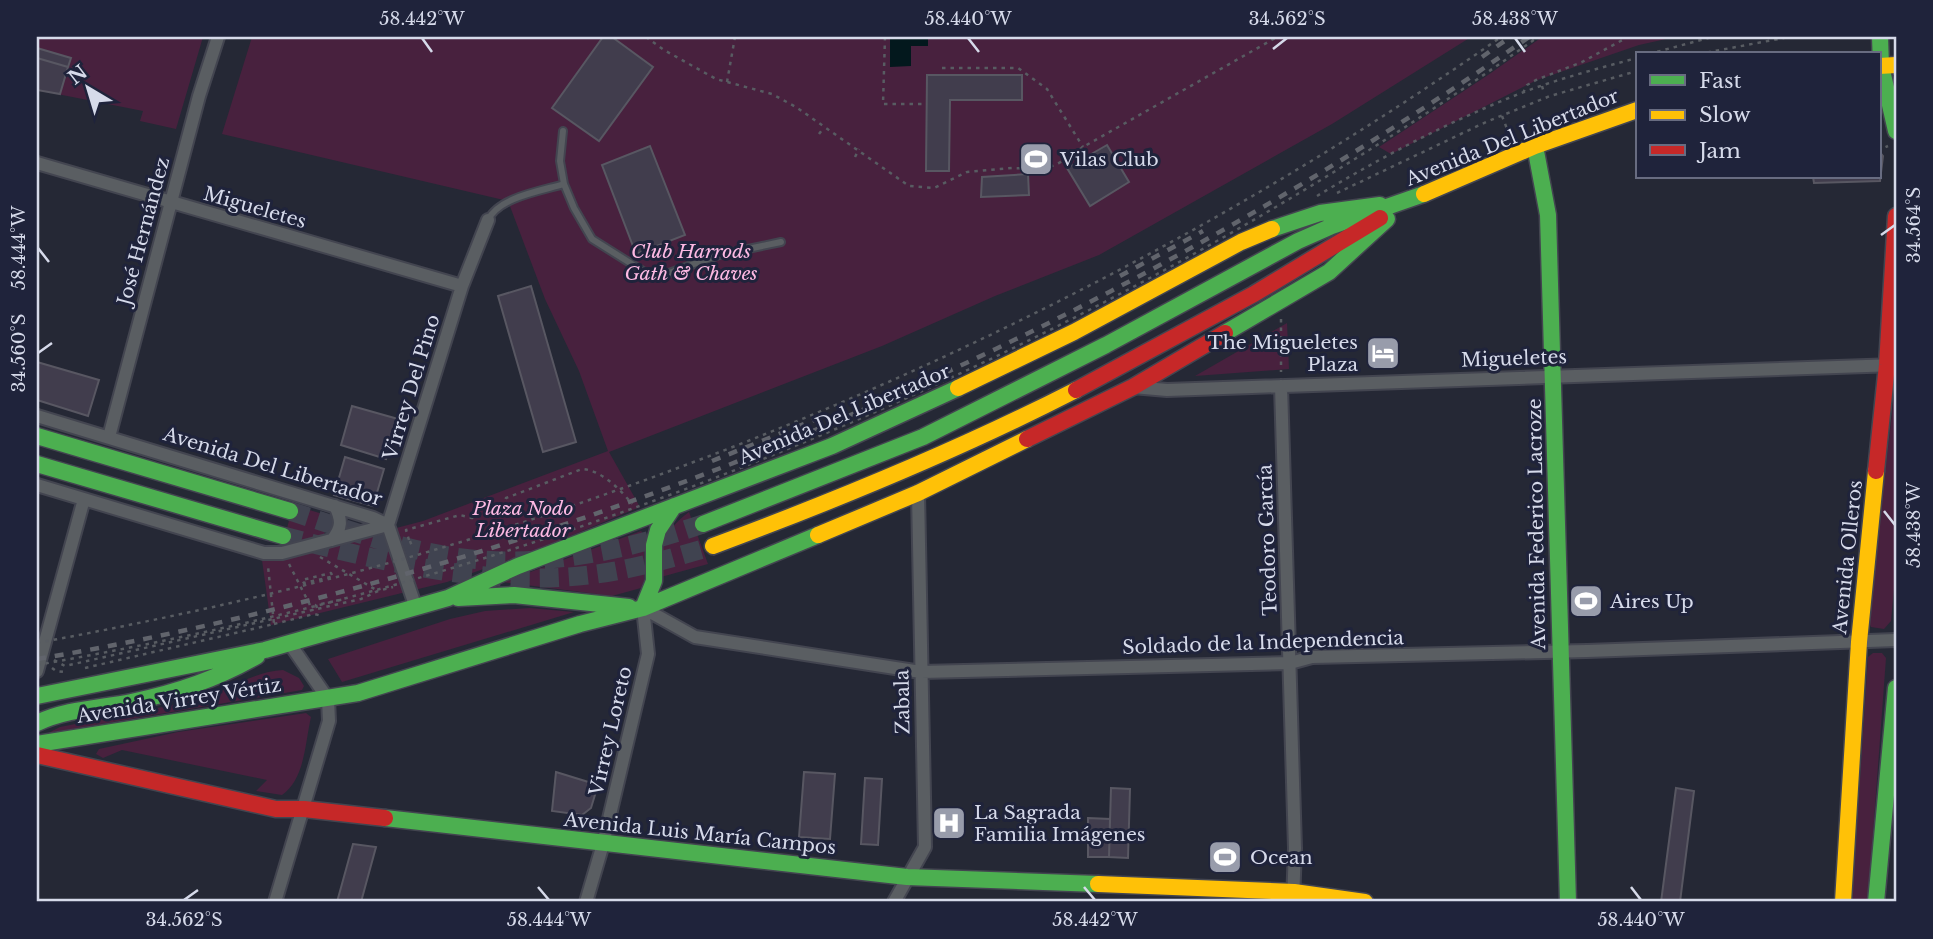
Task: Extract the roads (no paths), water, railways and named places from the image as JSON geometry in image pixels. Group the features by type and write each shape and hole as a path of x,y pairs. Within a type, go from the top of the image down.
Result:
{"main road":[{"path":"1880,37 1896,131"},
{"name":"Avenida Del Libertador","path":"704,524 923,436 1106,345 1298,241 1332,226 1402,203 1535,146 1636,110"},
{"name":"Avenida Federico Lacroze","path":"1535,146 1548,215 1568,902"},
{"name":"Avenida Del Libertador","path":"328,699 358,693 580,624 643,608 918,494 1133,387 1280,302 1329,272 1372,235 1402,203"},
{"name":"Avenida Del Libertador","path":"290,643 448,598 518,566 832,446 1074,332 1241,242 1283,224 1320,213 1402,203"},
{"name":"Avenida Del Libertador","path":"713,546 833,501 1055,401 1121,368 1263,289 1341,244 1402,203"},
{"name":"Avenida Olleros","path":"1843,902 1859,642 1892,365 1896,216"},
{"name":"Avenida Del Libertador","path":"37,436 290,511"},
{"path":"37,464 283,536"},
{"path":"448,598 514,595 643,608 654,580 654,545 658,530 674,506"},
{"name":"Avenida Virrey Vértiz","path":"37,696 290,643"},
{"path":"37,723 52,716 176,693 232,672 265,650"},
{"path":"1876,902 1896,688"},
{"name":"Avenida Virrey Vértiz","path":"37,744 328,699"},
{"name":"Avenida Luis María Campos","path":"37,755 276,809 304,809 907,877 1365,902"}],"street":[{"name":"José Hernández","path":"108,437 199,96 218,37"},
{"name":"Migueletes","path":"37,163 462,286"},
{"name":"Virrey Del Pino","path":"388,525 462,286 488,220"},
{"name":"Migueletes","path":"1133,387 1167,390 1892,365"},
{"name":"Teodoro García","path":"1281,386 1295,857 1293,897"},
{"name":"Avenida Del Libertador","path":"37,416 335,506 388,525"},
{"name":"Avenida Del Libertador","path":"37,485 264,553 329,546 388,525"},
{"name":"Zabala","path":"894,902 925,846 918,494"},
{"path":"38,664 84,499"},
{"path":"329,546 340,531 341,521 335,506"},
{"path":"388,525 416,607"},
{"name":"Soldado de la Independencia","path":"643,608 695,638 920,672 1290,663 1312,657 1896,640"},
{"name":"Virrey Loreto","path":"586,902 603,844 648,654 643,608"},
{"path":"275,902 329,720 328,699 290,643"}],"lane":[{"path":"563,131 560,161 564,184 592,239 646,273 670,273 719,255 781,242"},
{"path":"488,220 501,204 564,184"}],"water":[{"path":"890,37 928,37 928,46 911,46 911,66 890,67"}],"tunnel":[{"path":"290,511 425,552 501,561 589,554 647,541 703,524"},
{"path":"283,536 396,563 511,578 605,573 713,546"}],"railway":[{"path":"1482,57 1510,37"},
{"path":"37,659 205,626 372,583 482,551 621,505 758,453 893,396 1025,334 1155,267 1283,196 1407,119 1529,37"},
{"path":"1120,276 1203,231"},
{"path":"712,461 819,418"}],"place":[{"name":"Vilas Club","path":"1036,159"},
{"name":"The Migueletes Plaza","path":"1383,353"},
{"name":"Aires Up","path":"1586,601"},
{"name":"La Sagrada Familia Imágenes","path":"949,823"},
{"name":"Ocean","path":"1225,857"}],"park label":[{"name":"Club Harrods Gath & Chaves","path":"691,262"},
{"name":"Plaza Nodo Libertador","path":"523,519"}]}
